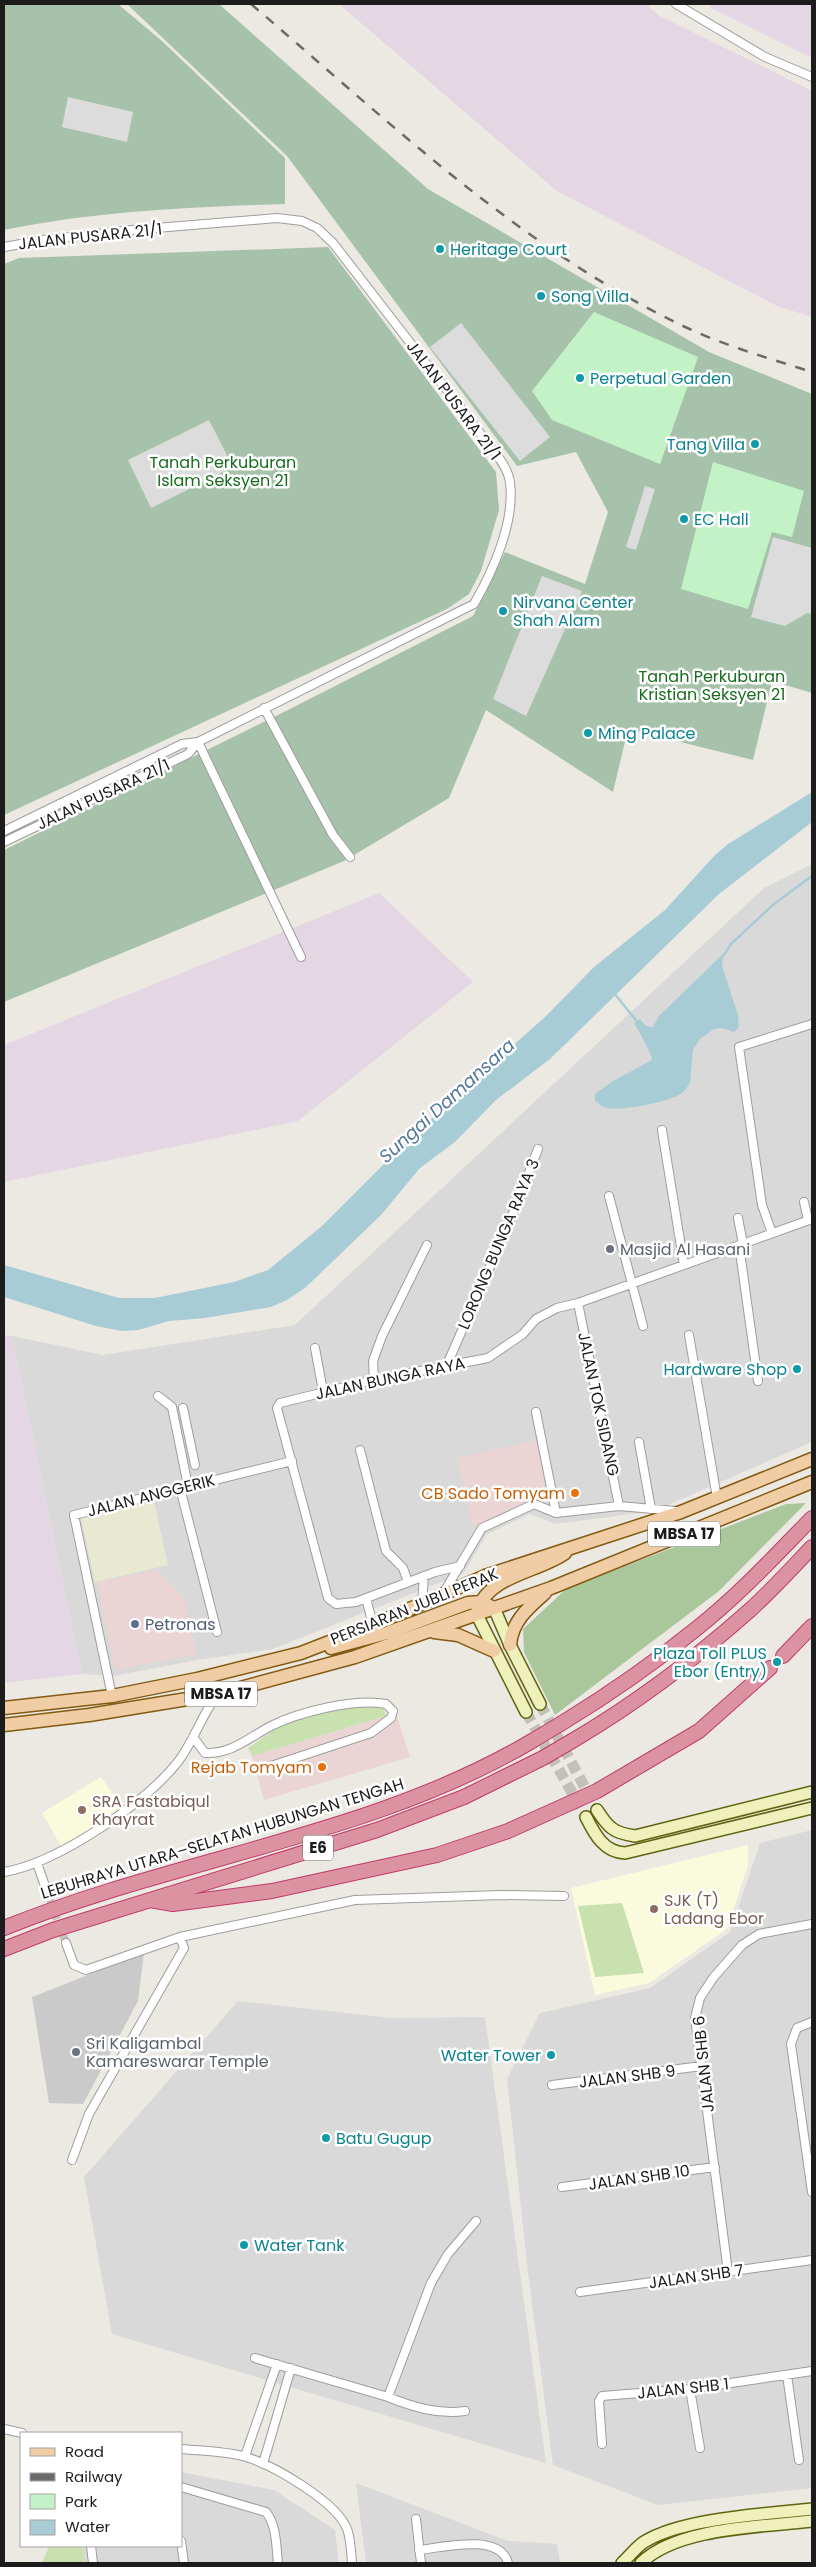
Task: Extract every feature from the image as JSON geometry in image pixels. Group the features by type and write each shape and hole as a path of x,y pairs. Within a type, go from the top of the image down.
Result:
{"highway":[{"name":"LEBUHRAYA UTARA–SELATAN HUBUNGAN TENGAH","path":"4,1928 81,1899 355,1818 447,1784 504,1758 632,1678 697,1629 812,1518"},
{"name":"E6","path":"4,1949 53,1930 377,1830 464,1797 543,1758 572,1741 671,1673 725,1632 752,1608 812,1547"},
{"path":"783,1656 812,1626"},
{"path":"150,1900 173,1904 291,1887 436,1855 508,1831 597,1791 699,1731 770,1668"}],"main road":[{"name":"PERSIARAN JUBLI PERAK","path":"4,1708 48,1705 112,1696 197,1680 301,1653 373,1625 485,1576 578,1544 681,1512 812,1459"},
{"name":"PERSIARAN JUBLI PERAK","path":"4,1726 89,1715 218,1694 355,1657 431,1632 551,1588 812,1482"},
{"path":"526,1712 477,1615 481,1602 486,1593 497,1585 551,1563 578,1544"},
{"path":"510,1645 515,1624 525,1610 551,1588"},
{"path":"301,1653 334,1647 387,1633 468,1603 481,1602 494,1608 510,1645 540,1704"},
{"path":"431,1632 458,1635 494,1651"},
{"path":"597,1810 608,1826 622,1834 635,1836 812,1792"},
{"path":"586,1818 596,1837 607,1847 616,1852 626,1853 812,1808"},
{"path":"622,2563 643,2542 675,2530 702,2523 812,2509"},
{"path":"641,2563 649,2555 677,2541 704,2534 812,2521"}],"street":[{"path":"676,4 765,57 812,77"},
{"name":"JALAN PUSARA 21/1","path":"4,247 43,240 132,230 277,218 302,221 317,228 333,243 501,461 510,482 509,506 501,544 489,578 474,604 198,742 182,744 4,831"},
{"path":"264,708 333,835 350,857"},
{"path":"198,742 301,957"},
{"name":"JALAN PUSARA 21/1","path":"4,842 188,754 198,742"},
{"path":"772,1233 762,1206 739,1047 812,1024"},
{"path":"662,1130 684,1265"},
{"name":"LORONG BUNGA RAYA 3","path":"446,1366 517,1204 538,1149"},
{"path":"609,1196 643,1326"},
{"path":"804,1202 810,1220"},
{"path":"738,1218 758,1381"},
{"name":"JALAN BUNGA RAYA","path":"460,1566 424,1576 344,1605 336,1604 328,1598 278,1408 280,1403 323,1391 488,1358 522,1334 536,1319 557,1308 578,1303 810,1220"},
{"path":"374,1380 373,1361 382,1336 427,1245"},
{"name":"JALAN TOK SIDANG","path":"578,1303 619,1506"},
{"path":"689,1334 717,1498"},
{"path":"315,1348 323,1391"},
{"path":"158,1396 172,1407 181,1452 184,1487 217,1632"},
{"path":"183,1408 195,1465"},
{"path":"536,1412 556,1513"},
{"path":"639,1442 651,1509"},
{"path":"181,1452 192,1449"},
{"path":"360,1450 386,1551 404,1568 408,1582"},
{"name":"JALAN ANGGERIK","path":"112,1696 74,1515 292,1461"},
{"path":"443,1594 482,1528 534,1504 556,1513 619,1506 681,1512"},
{"path":"422,1604 424,1576"},
{"path":"366,1598 373,1625"},
{"path":"4,1872 37,1863 96,1831 138,1800 177,1763 193,1737 205,1710 218,1694"},
{"path":"193,1737 205,1753 217,1753 230,1751 282,1721 350,1702 386,1704 393,1711 391,1718 372,1733 270,1766"},
{"path":"37,1863 46,1889"},
{"path":"66,1943 74,1965 86,1970 180,1937 355,1900 501,1895 564,1896"},
{"name":"JALAN SHB 6","path":"728,2272 695,2018 700,1998 713,1978 742,1945 759,1934 812,1924"},
{"path":"72,2160 89,2114 184,1948 180,1937"},
{"path":"812,2022 797,2028 791,2044 812,2192"},
{"name":"JALAN SHB 9","path":"552,2085 702,2066"},
{"name":"JALAN SHB 10","path":"562,2187 715,2167"},
{"path":"388,2397 431,2283 448,2254 476,2221"},
{"name":"JALAN SHB 7","path":"580,2292 812,2260"},
{"path":"255,2358 388,2397 408,2405 449,2413 465,2411"},
{"path":"245,2456 277,2364"},
{"path":"263,2464 291,2368"},
{"name":"JALAN SHB 1","path":"602,2444 599,2401 602,2396 690,2389 812,2371"},
{"path":"787,2375 799,2460"},
{"path":"690,2389 700,2448"},
{"path":"4,2429 20,2433"},
{"path":"182,2449 245,2456 307,2489 331,2508 348,2530 352,2563"},
{"path":"182,2487 266,2512 272,2520 274,2528 278,2563"},
{"path":"416,2520 421,2563"},
{"path":"419,2550 481,2544 496,2547 503,2551 508,2563"},
{"path":"90,2547 93,2563"},
{"path":"182,2547 184,2563"}],"shaded area":[{"path":"339,4 650,4 648,6 658,15 812,91 812,317 777,306 557,191"},
{"path":"709,4 812,4 812,58 711,8"},
{"path":"68,97 133,112 127,142 62,127"},
{"path":"461,323 550,437 520,461 430,347"},
{"path":"209,420 233,467 151,508 128,460"},
{"path":"645,486 655,489 636,550 626,547"},
{"path":"773,537 812,548 812,614 807,613 785,626 751,617"},
{"path":"542,576 582,591 526,716 493,699"},
{"path":"812,864 812,1442 654,1511 555,1524 530,1514 487,1534 464,1573 273,1649 197,1660 114,1676 82,1674 12,1336 103,1355 295,1325 764,888"},
{"path":"379,893 473,982 298,1121 4,1182 4,1045"},
{"path":"4,1335 12,1336 82,1674 4,1683"},
{"path":"539,1440 550,1496 473,1528 457,1458"},
{"path":"154,1502 168,1565 95,1582 81,1518"},
{"path":"156,1570 185,1601 197,1654 115,1670 97,1582"},
{"path":"396,1713 410,1757 264,1800 252,1756"},
{"name":"SRA Fastabiqul Khayrat","path":"101,1777 121,1806 93,1827 61,1846 42,1813"},
{"path":"812,1830 812,2488 658,2505 553,2465 528,2273 507,2079 540,2013 650,1988 730,1932 760,1843"},
{"name":"SJK (T) Ladang Ebor","path":"748,1845 748,1865 727,1929 649,1983 595,1995 571,1888"},
{"name":"Sri Kaligambal Kamareswarar Temple","path":"144,1953 138,2001 83,2104 49,2103 32,1997"},
{"path":"238,2001 392,2018 485,2017 546,2463 112,2334 84,2177"},
{"path":"182,2472 274,2490 335,2530 339,2563 85,2563 83,2547 182,2547"},
{"path":"356,2483 508,2541 557,2544 560,2563 366,2563"}],"green space":[{"path":"4,4 118,4 163,42 285,158 285,204 109,214 4,230"},
{"name":"Tanah Perkuburan Kristian Seksyen 21","path":"127,4 219,4 428,189 709,352 812,394 812,693 772,681 753,760 628,729 613,792 486,710 449,798 344,861 4,1002 4,850 280,714 473,616 505,552 585,584 608,512 576,452 517,466 287,156"},
{"name":"Tanah Perkuburan Islam Seksyen 21","path":"328,247 496,472 499,510 481,571 469,594 447,609 4,815 4,264 19,258"},
{"path":"594,312 698,357 660,464 552,420 532,391"},
{"path":"713,462 804,491 792,537 772,532 748,609 681,589"},
{"path":"806,1503 719,1591 555,1715 524,1652 523,1629 566,1589 786,1504"},
{"path":"353,1703 383,1707 386,1716 252,1756 248,1748 280,1726"},
{"path":"622,1903 644,1973 595,1977 578,1906"},
{"path":"49,2547 83,2547 85,2563 42,2563"}],"water":[{"path":"812,792 812,822 719,894 550,1059 496,1100 455,1142 420,1168 381,1215 305,1288 287,1300 271,1307 205,1318 169,1321 138,1330 122,1331 96,1326 4,1297 4,1265 119,1298 155,1298 234,1282 268,1270 322,1226 409,1139 546,1016 594,967 665,910 715,855 728,844"},
{"path":"726,951 722,966 738,1015 739,1027 734,1032 722,1028 714,1029 700,1039 693,1050 690,1083 679,1095 655,1103 634,1107 615,1109 599,1104 595,1100 595,1094 613,1081 652,1060 634,1024 640,1019 646,1026 653,1027 659,1016"}],"waterway":[{"path":"726,952 731,944 774,904 812,876"},
{"path":"614,993 639,1024"}],"tunnel":[{"path":"540,1704 597,1810"},
{"path":"526,1712 586,1817"},
{"path":"46,1889 66,1943"}],"railway":[{"path":"251,4 404,136 509,219 564,258 622,294 681,325 745,351 812,372"}],"place":[{"name":"Heritage Court","path":"440,249"},
{"name":"Song Villa","path":"541,296"},
{"name":"Perpetual Garden","path":"580,378"},
{"name":"Tang Villa","path":"755,444"},
{"name":"EC Hall","path":"684,519"},
{"name":"Nirvana Center Shah Alam","path":"503,611"},
{"name":"Ming Palace","path":"588,733"},
{"name":"Masjid Al Hasani","path":"610,1249"},
{"name":"Hardware Shop","path":"797,1369"},
{"name":"CB Sado Tomyam","path":"575,1493"},
{"name":"Petronas","path":"135,1624"},
{"name":"Plaza Toll PLUS Ebor (Entry)","path":"777,1662"},
{"name":"Rejab Tomyam","path":"322,1767"},
{"name":"SRA Fastabiqul Khayrat","path":"82,1810"},
{"name":"SJK (T) Ladang Ebor","path":"654,1909"},
{"name":"Sri Kaligambal Kamareswarar Temple","path":"76,2052"},
{"name":"Water Tower","path":"551,2055"},
{"name":"Batu Gugup","path":"326,2138"},
{"name":"Water Tank","path":"244,2245"}],"water label":[{"name":"Sungai Damansara","path":"447,1101"}]}
